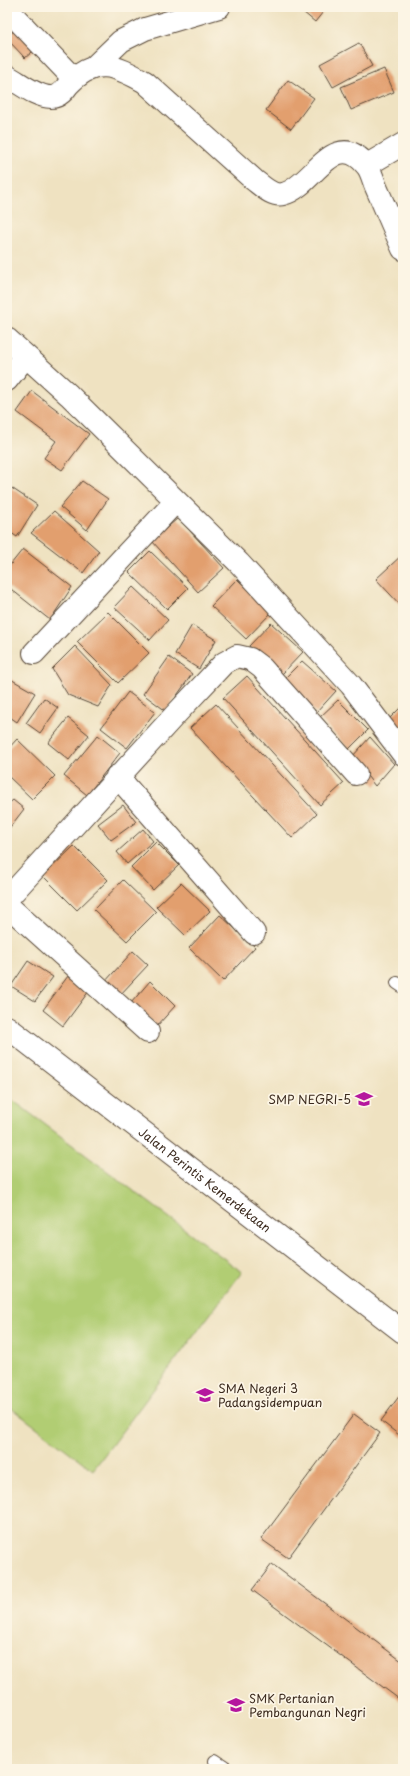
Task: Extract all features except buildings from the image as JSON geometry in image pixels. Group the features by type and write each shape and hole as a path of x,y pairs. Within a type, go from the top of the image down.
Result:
{"street":[{"path":"7,76 42,95 52,97 60,94 74,79 95,66 121,41 139,32 219,7"},
{"path":"7,9 74,79"},
{"path":"95,66 112,66 128,72 145,82 254,180 271,192 283,194 295,188 332,155 344,152 355,155 367,166 403,249"},
{"path":"367,166 403,144"},
{"path":"7,339 69,395 239,564 351,685 403,754"},
{"path":"7,380 26,356"},
{"path":"34,653 176,501"},
{"path":"7,899 117,776 224,663 237,656 250,659 262,668 356,774"},
{"path":"117,776 254,933"},
{"path":"7,905 148,1032"},
{"name":"Jalan Perintis Kemerdekaan","path":"7,1027 403,1332"}],"lane":[{"path":"215,1761 227,1769"}],"green space":[{"path":"7,1096 242,1272 93,1470 7,1405"}],"place":[{"name":"SMP NEGRI-5","path":"364,1099"},
{"name":"SMA Negeri 3 Padangsidempuan","path":"205,1395"},
{"name":"SMK Pertanian Pembangunan Negri","path":"236,1705"}]}
